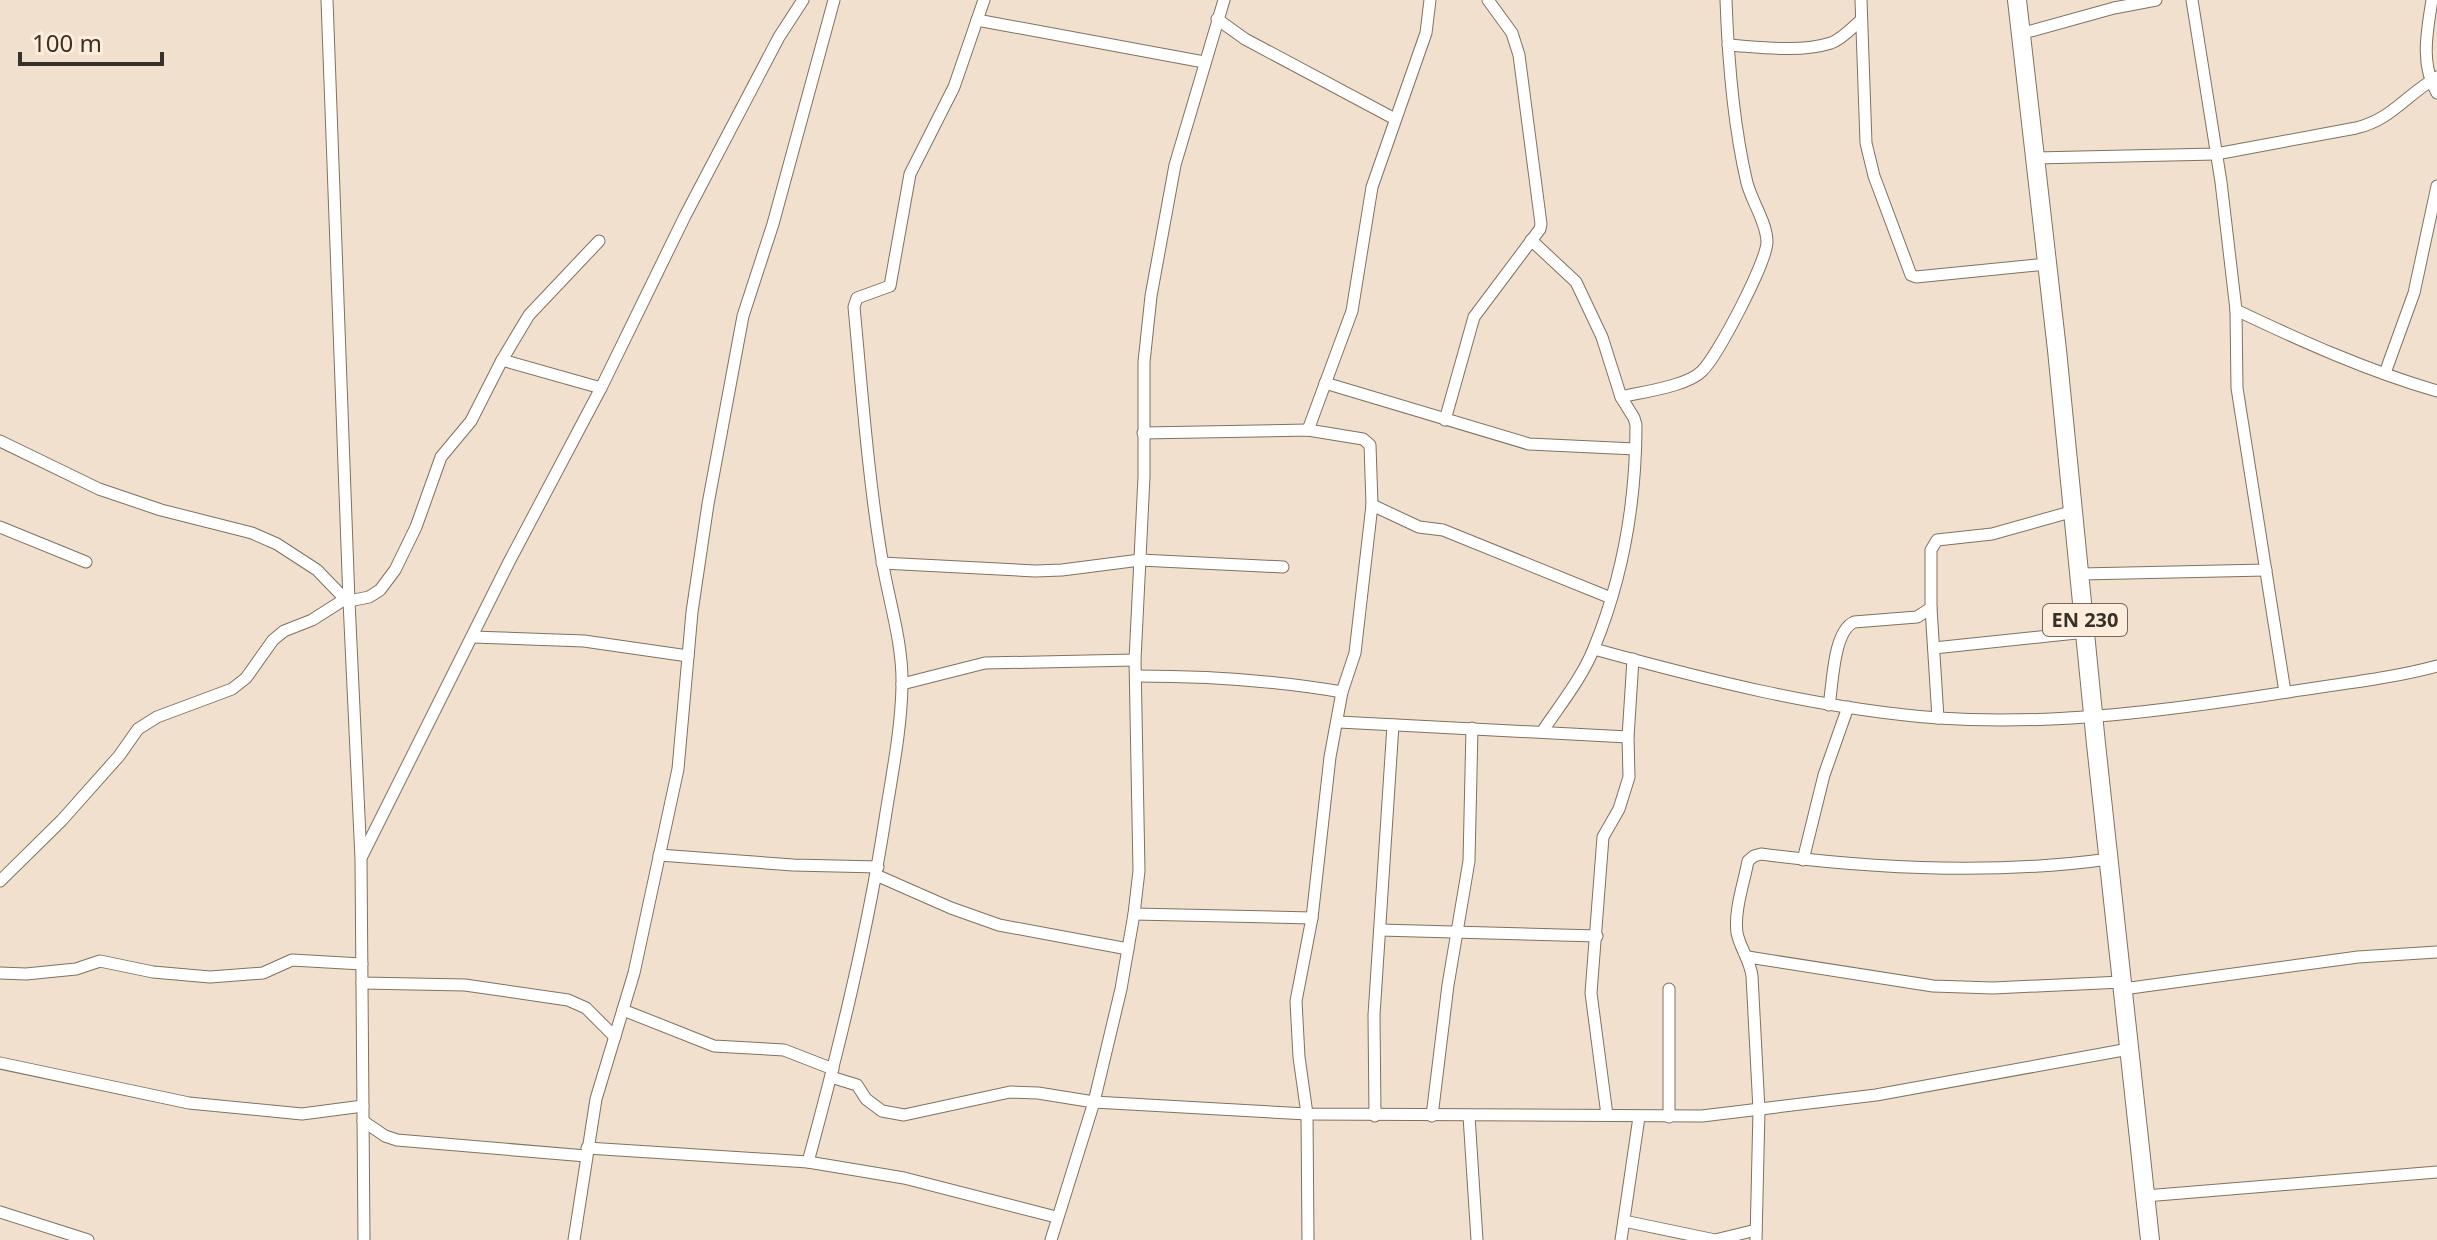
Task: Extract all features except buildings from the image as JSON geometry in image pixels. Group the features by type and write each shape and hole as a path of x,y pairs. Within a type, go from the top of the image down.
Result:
{"main road":[{"name":"EN 230","path":"2017,0 2081,574 2150,1240"}],"street":[{"path":"327,0 347,600 361,859 364,1240"},
{"path":"361,859 685,216 779,37 803,0"},
{"path":"574,1240 596,1099 634,973 678,769 692,612 708,504 743,316 773,224 834,0"},
{"path":"808,1162 847,1015 877,871 898,743 902,684 871,481 854,307 857,298 890,286 910,174 954,87 984,0"},
{"path":"1051,1240 1094,1102 1134,914 1139,871 1135,660 1144,362 1161,233 1175,165 1224,0"},
{"path":"1308,430 1352,311 1372,187 1426,33 1430,0"},
{"path":"1445,420 1474,317 1540,229 1542,217 1519,55 1512,33 1488,0"},
{"path":"1621,397 1680,383 1702,372 1743,306 1766,250 1767,236 1747,180 1728,45 1726,0"},
{"path":"1861,0 1866,143 1874,176 1911,275 2047,264"},
{"path":"2020,34 2114,8 2156,0"},
{"path":"2192,0 2236,310 2237,388 2285,692"},
{"path":"2432,0 2425,45 2437,93"},
{"path":"1217,19 1245,39 1395,119"},
{"path":"977,20 1204,62"},
{"path":"1728,45 1783,48 1830,43 1861,20"},
{"path":"2035,158 2216,154 2372,125 2389,116 2409,96 2433,79"},
{"path":"2385,373 2414,293 2437,186"},
{"path":"1531,240 1576,282 1602,337 1621,397 1634,418 1635,449 1624,558 1611,598 1594,649 1542,732"},
{"path":"0,881 62,820 119,756 138,729 157,717 232,689 246,678 273,640 284,631 312,620 347,600 369,597 380,590 395,570 416,527 441,457 471,421 529,315 599,241"},
{"path":"2236,310 2300,340 2437,391"},
{"path":"502,360 601,388"},
{"path":"1325,383 1544,447 1635,449"},
{"path":"1143,433 1308,430 1367,441 1371,453 1372,505 1355,653 1342,692 1323,807 1312,918 1296,1018 1307,1114 1308,1240"},
{"path":"0,441 99,489 161,510 252,533 277,544 317,570 347,600"},
{"path":"1372,505 1419,527 1443,530 1611,598"},
{"path":"1938,718 1931,608 1931,550 1937,540 1992,534 2074,511"},
{"path":"0,527 86,562"},
{"path":"882,563 1035,571 1140,560 1283,567"},
{"path":"2081,574 2266,570"},
{"path":"1829,705 1839,642 1847,625 1917,617 1931,608"},
{"path":"1934,648 2086,632"},
{"path":"472,637 584,641 688,656"},
{"path":"1594,649 1829,705 1938,718 2065,719 2186,708 2437,666"},
{"path":"1607,1115 1592,1005 1603,837 1627,789 1633,659"},
{"path":"902,684 985,663 1135,660"},
{"path":"1137,676 1209,676 1279,681 1342,692"},
{"path":"1803,860 1824,775 1848,707"},
{"path":"1339,722 1628,737"},
{"path":"1375,1116 1374,1015 1393,725"},
{"path":"1432,1116 1469,861 1472,728"},
{"path":"1624,1221 1715,1240 1756,1235 1759,1110 1752,976 1748,957 1740,944 1737,922 1748,861 1754,856 1761,854 1838,864 1934,868 2039,868 2109,859"},
{"path":"659,855 877,871 951,908 999,925 1128,949"},
{"path":"1134,914 1312,918"},
{"path":"1380,930 1597,936"},
{"path":"1748,957 1933,986 1993,988 2122,985 2358,957 2437,952"},
{"path":"0,973 76,969 100,961 153,972 210,977 263,973 292,960 362,964"},
{"path":"362,983 465,985 568,1000 586,1008 615,1037"},
{"path":"1669,989 1669,1117"},
{"path":"623,1010 714,1046 784,1050 857,1085 866,1099 882,1111 904,1115 1010,1092 1094,1102 1307,1114 1669,1117 1759,1110 1876,1095 2129,1049"},
{"path":"0,1063 189,1103 302,1114 363,1106"},
{"path":"1469,1116 1477,1240"},
{"path":"1621,1240 1639,1117"},
{"path":"363,1121 397,1140 808,1162 904,1178 1056,1217"},
{"path":"2145,1196 2437,1172"},
{"path":"0,1212 88,1240"}]}
